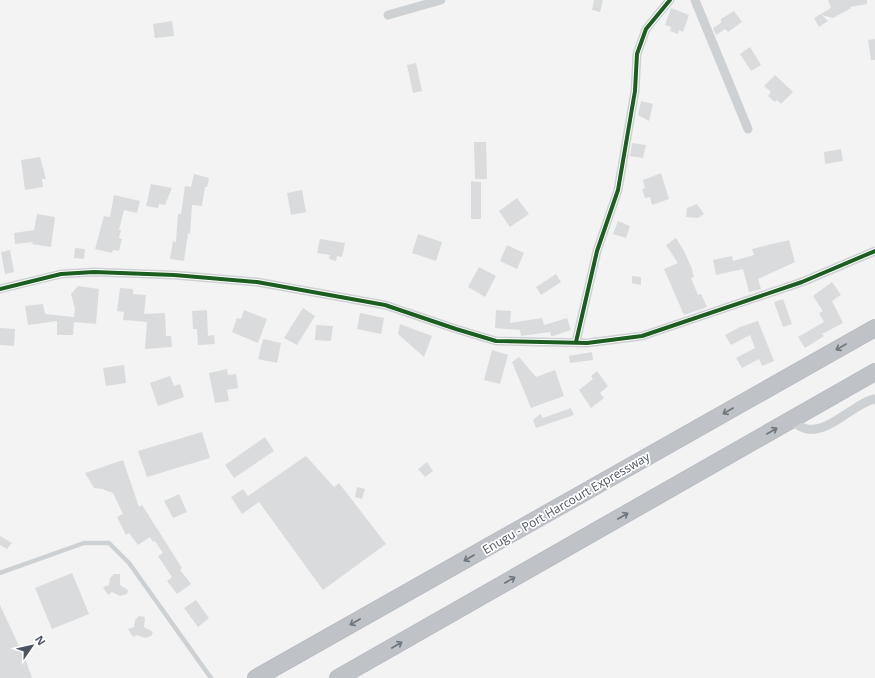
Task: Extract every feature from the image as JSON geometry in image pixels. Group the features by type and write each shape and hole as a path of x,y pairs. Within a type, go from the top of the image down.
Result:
{"highway":[{"name":"Enugu - Port Harcourt Expressway","path":"256,678 875,328"},
{"path":"338,678 875,372"}],"street":[{"path":"388,15 441,0"},
{"path":"576,342 597,251 618,190 635,91 637,54 646,29 670,0"},
{"path":"695,0 748,129"},
{"path":"0,289 61,274 94,272 174,275 249,281 385,305 456,330 496,341 587,343 642,336 802,282 875,251"},
{"path":"790,421 807,429 815,428 831,422 866,400 875,398"}],"lane":[{"path":"0,573 84,543 109,543 129,563 211,678"}],"building":[{"path":"594,0 603,0 600,12 592,10"},
{"path":"828,0 867,0 867,4 850,7 851,8 833,18 822,15 828,21 819,27 814,18 831,8"},
{"path":"671,8 689,15 683,32 679,30 678,34 670,31 671,27 665,25"},
{"path":"734,11 742,22 728,32 725,29 716,35 713,28 721,23 721,19"},
{"path":"172,21 174,36 155,38 153,24"},
{"path":"875,39 875,60 871,60 868,40"},
{"path":"750,47 761,65 751,71 740,54"},
{"path":"416,63 422,91 413,93 407,65"},
{"path":"775,75 793,92 781,104 777,100 775,102 768,96 771,92 764,86"},
{"path":"641,101 653,104 649,121 638,115"},
{"path":"474,142 486,142 487,179 475,179"},
{"path":"632,143 646,145 643,158 630,156"},
{"path":"841,149 843,161 825,164 824,152"},
{"path":"40,157 46,179 42,179 43,187 25,190 21,160"},
{"path":"661,173 669,199 652,205 650,197 645,198 642,189 645,188 643,180"},
{"path":"194,174 209,178 207,187 205,187 202,206 192,205 190,234 188,233 184,261 170,259 173,241 176,242 178,214 181,214 185,186 191,187"},
{"path":"471,181 481,182 481,219 471,219"},
{"path":"151,184 172,188 165,205 159,204 158,208 146,206"},
{"path":"302,190 306,212 291,215 287,193"},
{"path":"114,195 140,201 137,213 124,210 119,230 121,230 119,238 122,239 119,251 113,250 112,253 95,249 104,216 110,217"},
{"path":"517,198 529,214 510,227 499,211"},
{"path":"697,204 704,214 698,218 686,217 687,208"},
{"path":"37,214 55,217 51,247 32,244 33,242 15,244 14,233 34,230"},
{"path":"618,221 630,226 626,238 613,234"},
{"path":"418,234 442,242 436,261 412,253"},
{"path":"676,238 692,269 694,277 691,278 698,295 701,294 707,307 684,315 664,269 678,263 666,245"},
{"path":"320,239 345,243 342,257 337,256 336,261 329,259 330,255 317,253"},
{"path":"789,240 795,262 758,279 761,289 749,292 743,269 716,275 713,260 732,256 733,261 754,255 752,249"},
{"path":"507,245 524,253 517,269 500,261"},
{"path":"75,248 85,249 84,259 74,258"},
{"path":"10,250 14,272 5,274 1,252"},
{"path":"479,267 496,276 485,297 468,287"},
{"path":"556,274 561,282 541,295 536,287"},
{"path":"632,276 641,277 641,285 632,283"},
{"path":"832,282 841,295 832,301 843,323 822,334 824,336 805,348 798,337 824,322 819,313 823,311 813,296"},
{"path":"78,286 99,289 96,324 74,322 73,335 57,335 57,321 28,325 25,306 43,304 45,314 74,317 75,309 71,294"},
{"path":"120,288 133,289 133,294 146,295 144,314 165,313 166,336 171,336 172,347 145,349 147,322 123,320 124,312 117,311"},
{"path":"783,299 792,324 783,327 774,302"},
{"path":"303,308 315,316 297,345 284,338"},
{"path":"207,310 208,336 214,335 215,344 198,345 197,329 193,329 192,311"},
{"path":"244,310 267,319 258,343 232,332 237,318 241,319"},
{"path":"496,310 511,311 510,323 542,318 544,325 567,318 571,330 553,336 551,336 550,332 521,336 520,330 495,328"},
{"path":"360,313 384,318 381,334 357,329"},
{"path":"758,321 774,361 762,366 759,359 742,368 736,358 755,348 750,335 731,345 725,335 740,327"},
{"path":"400,324 432,336 424,357 398,334"},
{"path":"316,325 333,326 331,341 315,340"},
{"path":"0,328 15,329 14,346 0,345"},
{"path":"263,339 281,343 277,363 258,359"},
{"path":"492,350 508,355 500,384 484,380"},
{"path":"592,352 593,360 570,363 569,356"},
{"path":"519,357 536,377 555,370 564,396 531,408 512,362"},
{"path":"124,365 126,383 106,386 103,368"},
{"path":"227,369 228,375 236,374 238,388 227,390 229,401 215,403 209,373"},
{"path":"597,371 608,386 600,393 604,398 591,408 579,390 593,379 591,376"},
{"path":"170,376 174,386 180,384 184,397 158,406 150,383"},
{"path":"571,408 574,415 536,428 533,420 540,414 543,418"},
{"path":"202,432 210,458 147,477 138,451"},
{"path":"265,437 274,451 234,478 225,465"},
{"path":"306,456 334,487 339,483 386,544 323,590 259,502 242,514 231,497 243,489 248,496"},
{"path":"123,460 139,507 142,505 182,568 180,570 191,584 177,594 167,581 172,577 158,556 163,553 155,541 153,542 150,537 138,545 129,533 126,535 117,517 123,514 113,493 94,488 85,473"},
{"path":"427,462 433,471 425,477 418,469"},
{"path":"357,487 365,489 362,499 355,497"},
{"path":"179,494 187,512 173,518 164,501"},
{"path":"0,536 12,543 7,549 0,545"},
{"path":"72,573 89,614 52,629 35,588"},
{"path":"114,574 120,574 120,585 128,590 127,594 120,596 112,592 108,595 103,587 109,585 110,578"},
{"path":"196,600 209,618 198,627 184,608"},
{"path":"0,605 26,661 32,678 0,678"},
{"path":"139,616 145,617 144,627 153,632 151,636 145,638 137,635 133,637 128,629 134,627 135,620"}],"cycle path":[{"path":"576,342 597,251 618,190 635,91 637,54 646,29 670,0"},
{"path":"0,289 61,274 94,272 174,275 257,282 385,305 496,341 587,343 642,336 802,282 875,251"}]}
